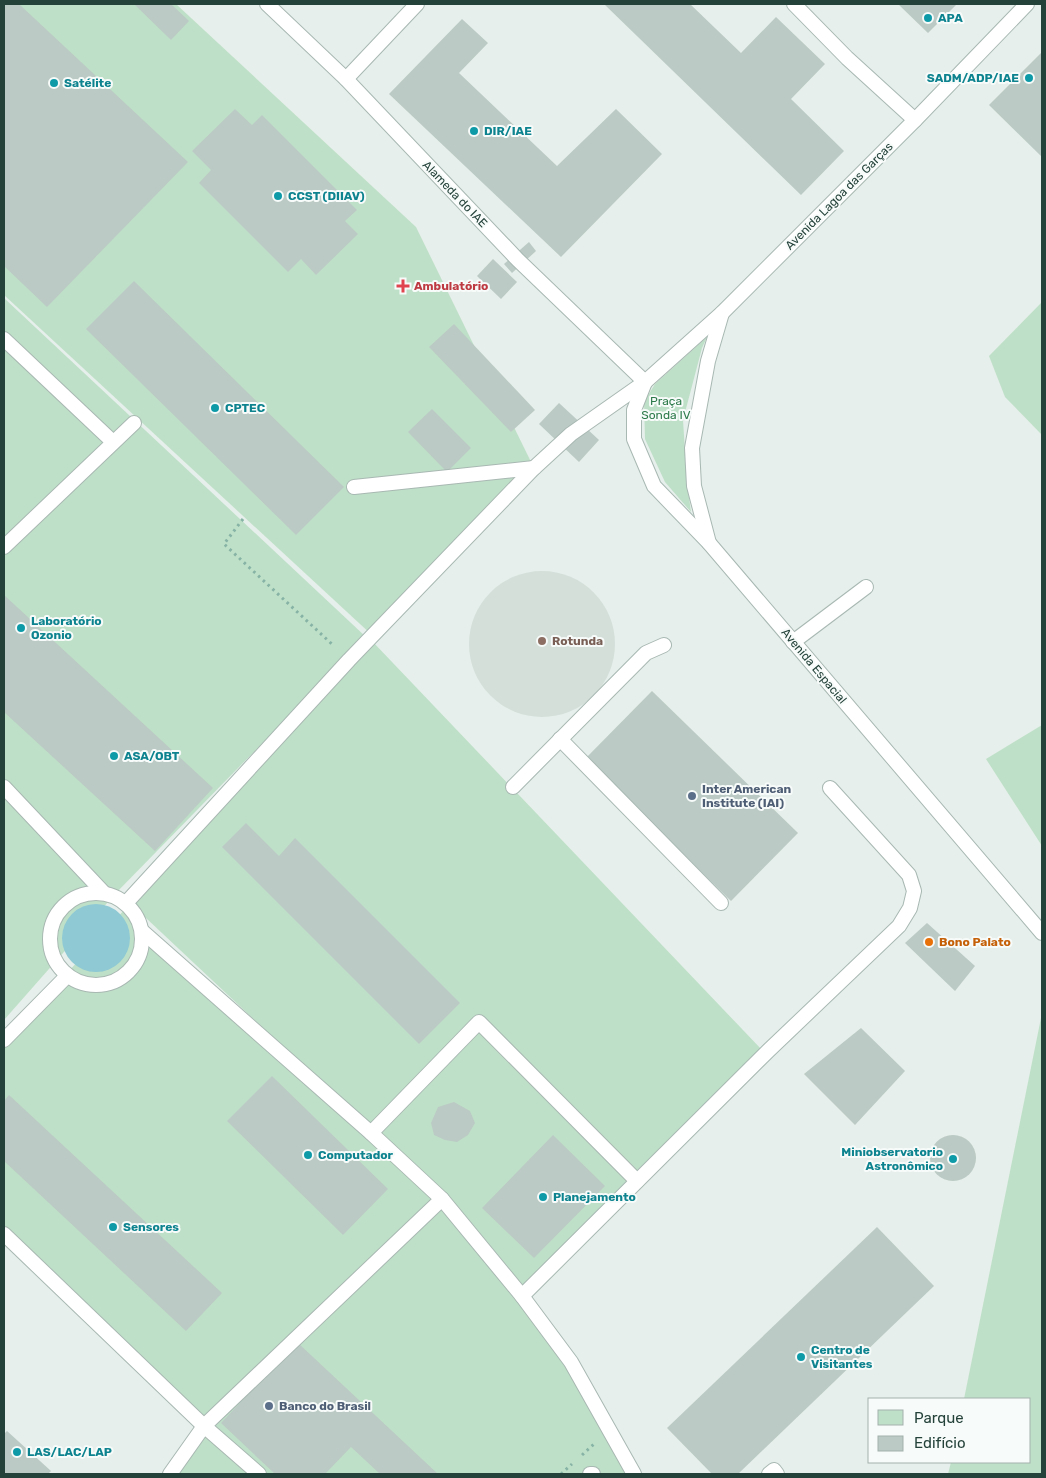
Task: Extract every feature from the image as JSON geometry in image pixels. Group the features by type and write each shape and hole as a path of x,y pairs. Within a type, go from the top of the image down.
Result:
{"lane":[{"name":"Alameda do IAE","path":"268,4 346,79 518,260 645,382"},
{"path":"346,79 417,4"},
{"path":"794,4 847,58 916,120"},
{"name":"Avenida Lagoa das Garças","path":"126,903 349,660 534,468 571,434 645,382 722,313 916,120 1027,4"},
{"path":"709,543 694,486 692,448 708,361 722,313"},
{"path":"4,339 113,442"},
{"name":"Avenida Espacial","path":"645,382 634,410 634,440 654,486 709,543 1042,933"},
{"path":"4,547 134,423"},
{"path":"354,487 534,468"},
{"path":"794,642 866,587"},
{"path":"514,787 646,654 664,645"},
{"path":"560,739 721,903"},
{"path":"4,787 104,893"},
{"path":"522,1296 768,1051 899,926 910,908 914,892 909,875 830,788"},
{"path":"89,893 104,893 126,903 137,916 142,931 142,946 137,962 127,974 113,982 97,986 82,983 67,976 57,964 51,950 50,935 53,920 62,907 74,897 89,893"},
{"path":"142,931 371,1133 442,1200 522,1296 571,1362 634,1474"},
{"path":"4,1040 67,976"},
{"path":"371,1133 479,1022 637,1181"},
{"path":"170,1474 204,1426 442,1200"},
{"path":"4,1234 204,1426 259,1474"},
{"path":"769,1474 774,1470 777,1474"}],"path":[{"path":"243,519 224,544 349,660"},
{"path":"582,1455 609,1430"},
{"path":"561,1474 575,1462"}],"shaded area":[{"name":"Rotunda","path":"542,571 570,577 582,583 593,593 603,604 609,616 615,644 609,672 603,684 593,695 582,705 570,711 542,717 514,711 502,705 491,695 481,684 475,672 469,644 475,616 481,604 491,593 502,583 514,577"}],"green space":[{"path":"4,4 176,4 416,227 534,468 373,636 4,295"},
{"path":"4,298 366,637 115,894 4,1020"},
{"path":"1042,302 1042,435 1005,397 989,356"},
{"name":"Praça Sonda IV","path":"707,337 702,348 683,420 691,512 665,482 645,439 644,402 655,384"},
{"path":"372,641 763,1051 521,1291 443,1197 130,903"},
{"path":"1042,725 1042,846 986,759"},
{"path":"125,909 441,1200 204,1419 4,1227 4,1043"},
{"path":"1042,1013 1042,1474 948,1474 951,1463 1031,1463 1031,1398 964,1398"},
{"path":"442,1199 571,1362 632,1474 170,1474 204,1426"}],"water":[{"path":"103,904 115,910 124,919 130,931 128,951 120,962 103,972 89,972 72,962 64,951 62,931 72,914 83,906"}],"building":[{"name":"Satélite","path":"4,4 19,4 188,162 47,307 4,266"},
{"path":"134,4 171,4 189,21 171,40"},
{"path":"604,4 690,4 741,53 776,17 825,64 791,99 844,151 801,195"},
{"name":"APA","path":"898,4 957,4 928,33"},
{"name":"DIR/IAE","path":"462,19 488,43 459,73 557,166 616,109 662,154 561,257 389,94"},
{"name":"SADM/ADP/IAE","path":"1042,52 1042,157 989,105"},
{"name":"CCST (DIIAV)","path":"235,109 252,125 262,115 357,210 345,221 358,234 316,275 301,259 288,272 199,183 211,170 192,151"},
{"path":"529,242 536,251 512,273 504,264"},
{"path":"493,259 517,282 501,299 477,276"},
{"name":"CPTEC","path":"134,281 344,487 296,535 86,329"},
{"path":"454,324 535,410 511,432 429,347"},
{"path":"559,403 599,440 579,462 539,424"},
{"path":"432,409 471,448 447,472 408,432"},
{"name":"ASA/OBT","path":"4,595 213,788 155,851 4,712"},
{"name":"Inter American Institute (IAI)","path":"652,691 798,833 731,901 585,759"},
{"path":"246,823 279,856 295,838 460,1003 419,1044 222,847"},
{"path":"927,923 975,966 955,991 905,943"},
{"path":"861,1028 905,1071 855,1125 804,1074"},
{"name":"Computador","path":"272,1076 388,1189 343,1235 227,1121"},
{"name":"Sensores","path":"9,1095 222,1293 186,1331 4,1161 4,1101"},
{"path":"454,1102 470,1111 475,1123 468,1135 457,1142 445,1140 434,1135 431,1123 438,1107"},
{"name":"Planejamento","path":"553,1135 605,1186 534,1258 482,1208"},
{"name":"Miniobservatorio Astronômico","path":"953,1135 966,1139 972,1145 976,1158 972,1171 966,1177 953,1181 940,1177 934,1171 930,1158 934,1145 940,1139"},
{"name":"Centro de Visitantes","path":"877,1227 934,1286 738,1474 712,1474 667,1428"},
{"path":"297,1342 438,1474 380,1474 351,1447 325,1474 275,1474 221,1423"},
{"name":"LAS/LAC/LAP","path":"7,1431 51,1471 48,1474 4,1474 4,1434"}],"place":[{"name":"APA","path":"928,18"},
{"name":"SADM/ADP/IAE","path":"1029,78"},
{"name":"Satélite","path":"54,83"},
{"name":"DIR/IAE","path":"474,131"},
{"name":"CCST (DIIAV)","path":"278,196"},
{"name":"Ambulatório","path":"403,286"},
{"name":"CPTEC","path":"215,408"},
{"name":"Laboratório Ozonio","path":"21,628"},
{"name":"Rotunda","path":"542,641"},
{"name":"ASA/OBT","path":"114,756"},
{"name":"Inter American Institute (IAI)","path":"692,796"},
{"name":"Bono Palato","path":"929,942"},
{"name":"Computador","path":"308,1155"},
{"name":"Miniobservatorio Astronômico","path":"953,1159"},
{"name":"Planejamento","path":"543,1197"},
{"name":"Sensores","path":"113,1227"},
{"name":"Centro de Visitantes","path":"801,1357"},
{"name":"Banco do Brasil","path":"269,1406"},
{"name":"LAS/LAC/LAP","path":"17,1452"}]}
